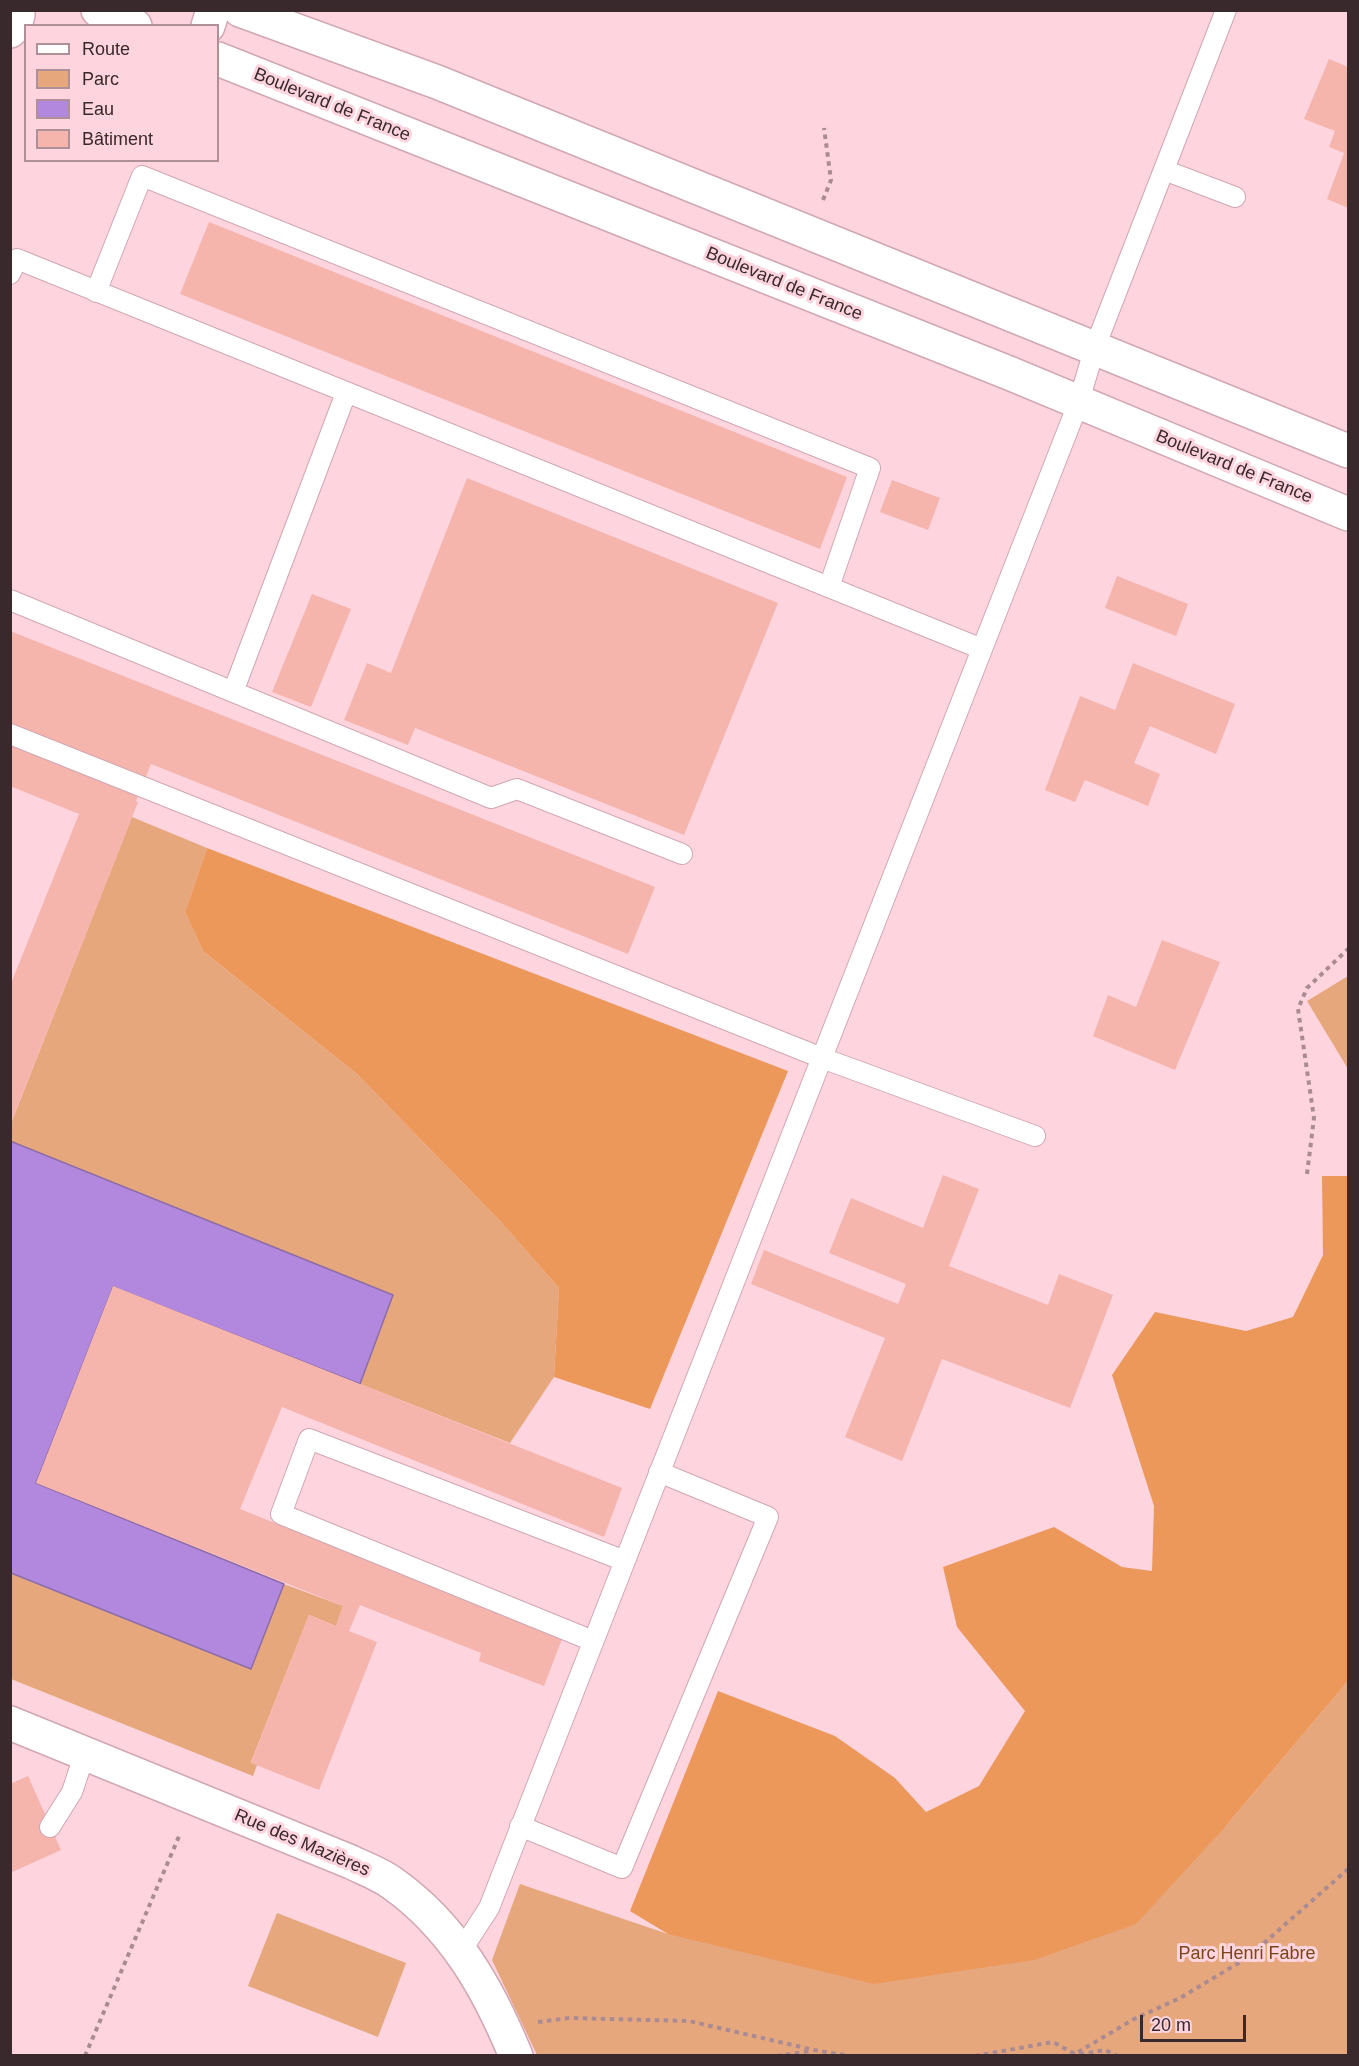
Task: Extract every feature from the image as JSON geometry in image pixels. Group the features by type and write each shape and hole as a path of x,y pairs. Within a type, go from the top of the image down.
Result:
{"main road":[{"path":"98,10 130,24"},
{"path":"240,10 437,82 1348,451"},
{"name":"Boulevard de France","path":"219,59 1009,374 1348,514"},
{"name":"Rue des Mazières","path":"18,1732 85,1753 351,1862 391,1882 433,1917 461,1952 486,1989 511,2043"}],"lane":[{"path":"461,1952 489,1908 1078,404 1095,347 1226,10"},
{"path":"1164,170 1235,197"},
{"path":"96,292 142,176 870,468 829,587"},
{"path":"10,274 17,260 982,649"},
{"path":"233,692 346,393"},
{"path":"10,600 490,798 517,789 682,854"},
{"path":"10,734 822,1058 1035,1136"},
{"path":"593,1641 281,1514 309,1439 625,1561"},
{"path":"520,1826 622,1868 768,1517 659,1472"},
{"path":"50,1827 72,1792 85,1753"}],"path":[{"path":"822,201 831,180 824,128"},
{"path":"1307,1174 1314,1118 1298,1008 1307,988 1348,949"},
{"path":"85,2055 180,1834"},
{"path":"1073,2055 1134,2019 1180,1998 1247,1958 1348,1869"},
{"path":"511,2043 519,2025 569,2018 689,2021 814,2050 850,2055"},
{"path":"975,2055 1053,2042 1073,2055 1105,2049 1118,2055"},
{"path":"777,2055 814,2050"}],"green space":[{"path":"132,817 207,848 185,912 203,951 357,1074 500,1221 559,1288 554,1377 510,1443 360,1384 393,1295 11,1141 10,1126"},
{"path":"1348,976 1348,1069 1307,1001"},
{"path":"10,1573 251,1669 284,1584 343,1606 336,1626 309,1615 251,1762 257,1765 253,1776 11,1679"},
{"name":"Parc Henri Fabre","path":"1348,1681 1348,2055 537,2055 492,1960 520,1884 668,1934 1225,1827"},
{"path":"277,1913 406,1963 378,2037 248,1986"}],"shaded area":[{"path":"207,848 788,1071 650,1409 554,1377 559,1288 500,1221 357,1074 203,951 185,912"},
{"path":"1322,1176 1348,1176 1348,1681 1225,1827 1136,1924 1034,1960 874,1984 668,1934 630,1911 718,1691 835,1736 895,1778 926,1812 979,1786 1025,1711 957,1627 943,1567 1054,1527 1122,1567 1152,1571 1154,1506 1112,1375 1155,1312 1246,1331 1293,1317 1323,1255"}],"water":[{"path":"10,1141 393,1295 360,1384 113,1287 36,1483 284,1584 251,1669 11,1573"}],"building":[{"path":"1329,59 1348,67 1348,208 1327,199 1344,153 1329,147 1335,131 1304,119"},
{"path":"209,222 847,477 820,549 180,294"},
{"path":"467,478 778,603 684,835 415,728 408,745 344,720 367,663 391,673"},
{"path":"892,480 940,498 928,530 880,512"},
{"path":"1117,576 1188,604 1176,636 1105,608"},
{"path":"312,594 351,609 311,707 272,692"},
{"path":"10,631 655,887 628,954 151,764 10,1125 10,986 79,814 10,786"},
{"path":"1133,663 1235,704 1216,754 1150,726 1134,763 1160,774 1148,806 1085,780 1075,802 1045,790 1080,696 1115,710"},
{"path":"1162,940 1220,962 1175,1070 1093,1036 1108,995 1136,1007"},
{"path":"943,1175 979,1189 949,1266 1048,1305 1059,1274 1113,1295 1070,1408 942,1359 902,1461 845,1437 885,1338 751,1284 764,1250 898,1304 906,1284 829,1253 851,1198 923,1228"},
{"path":"113,1286 622,1488 604,1537 282,1407 240,1509 562,1639 544,1686 479,1661 481,1653 360,1605 349,1631 377,1642 319,1790 251,1763 309,1615 336,1626 343,1606 36,1483"},
{"path":"28,1776 61,1850 10,1873 10,1784"}]}
